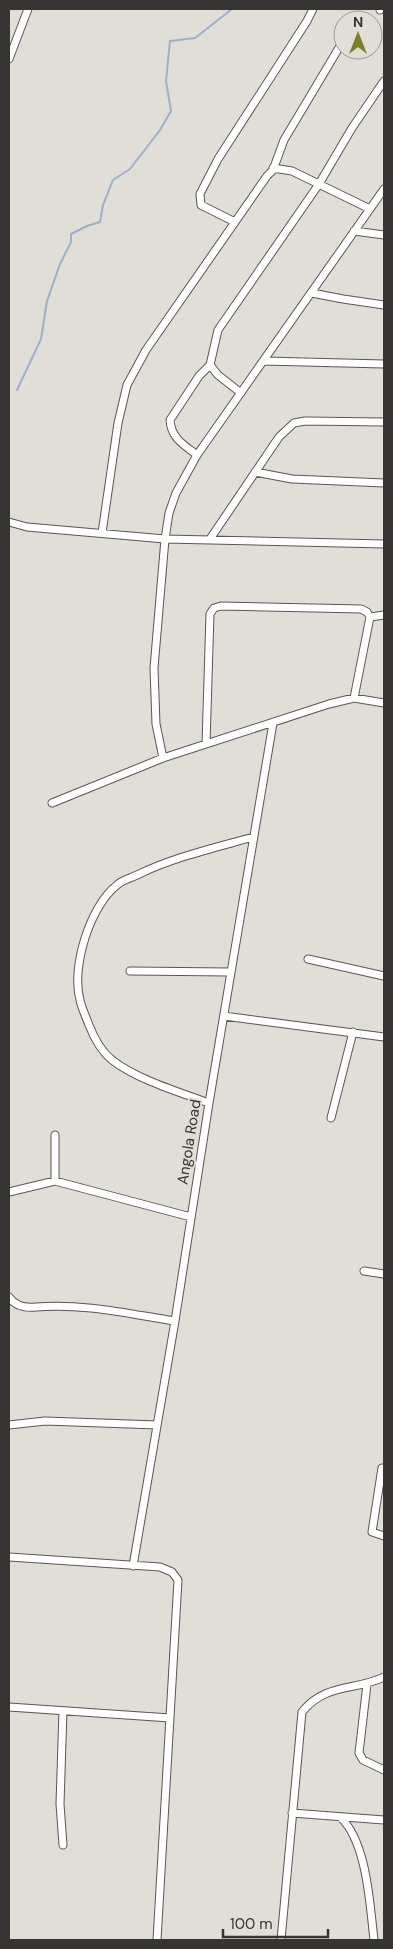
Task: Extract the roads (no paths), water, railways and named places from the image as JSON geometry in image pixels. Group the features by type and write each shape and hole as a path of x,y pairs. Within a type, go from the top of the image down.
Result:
{"street":[{"path":"9,59 28,9"},
{"path":"235,222 201,205 200,194 218,159 313,9"},
{"path":"102,533 118,423 127,385 146,350 273,168 284,140 333,58"},
{"path":"197,455 176,439 170,420 199,376 210,365 218,330 319,184 352,128 384,81"},
{"path":"273,168 292,171 370,209"},
{"path":"163,758 156,724 154,668 165,538 169,513 176,493 197,455 384,189"},
{"path":"354,231 384,235"},
{"path":"312,293 384,304"},
{"path":"264,361 384,364"},
{"path":"210,365 218,375 241,393"},
{"path":"210,539 280,437 294,423 305,421 384,422"},
{"path":"255,472 292,480 384,483"},
{"path":"9,522 27,527 165,538 384,544"},
{"path":"206,744 210,614 214,608 221,606 361,609 370,616"},
{"path":"370,616 384,615"},
{"path":"354,698 370,616"},
{"path":"52,803 163,758 329,704 354,698 384,703"},
{"name":"Angola Road","path":"133,1566 175,1321 230,972 273,723"},
{"path":"209,1103 153,1082 113,1061 102,1050 91,1030 80,1000 77,982 80,958 83,942 97,909 117,885 182,857 253,837"},
{"path":"308,958 384,976"},
{"path":"130,971 230,972"},
{"path":"224,1016 384,1037"},
{"path":"331,1118 353,1032"},
{"path":"54,1181 55,1135"},
{"path":"9,1192 54,1181 191,1218"},
{"path":"364,1270 384,1274"},
{"path":"9,1297 18,1305 29,1308 81,1306 175,1321"},
{"path":"9,1425 44,1421 157,1425"},
{"path":"382,1468 372,1532 384,1536"},
{"path":"9,1557 160,1567 172,1572 178,1580 156,1940"},
{"path":"281,1940 302,1712 308,1705 336,1689 367,1684 384,1677"},
{"path":"367,1684 359,1753 363,1760 384,1770"},
{"path":"9,1707 170,1718"},
{"path":"63,1711 60,1804 63,1845"},
{"path":"292,1813 384,1820"},
{"path":"340,1816 347,1822 365,1867 374,1940"}],"waterway":[{"path":"17,390 41,339 47,301 60,264 71,242 71,234 100,222 103,205 113,180 130,169 160,130 171,111 166,81 170,41 195,38 232,9"}]}
